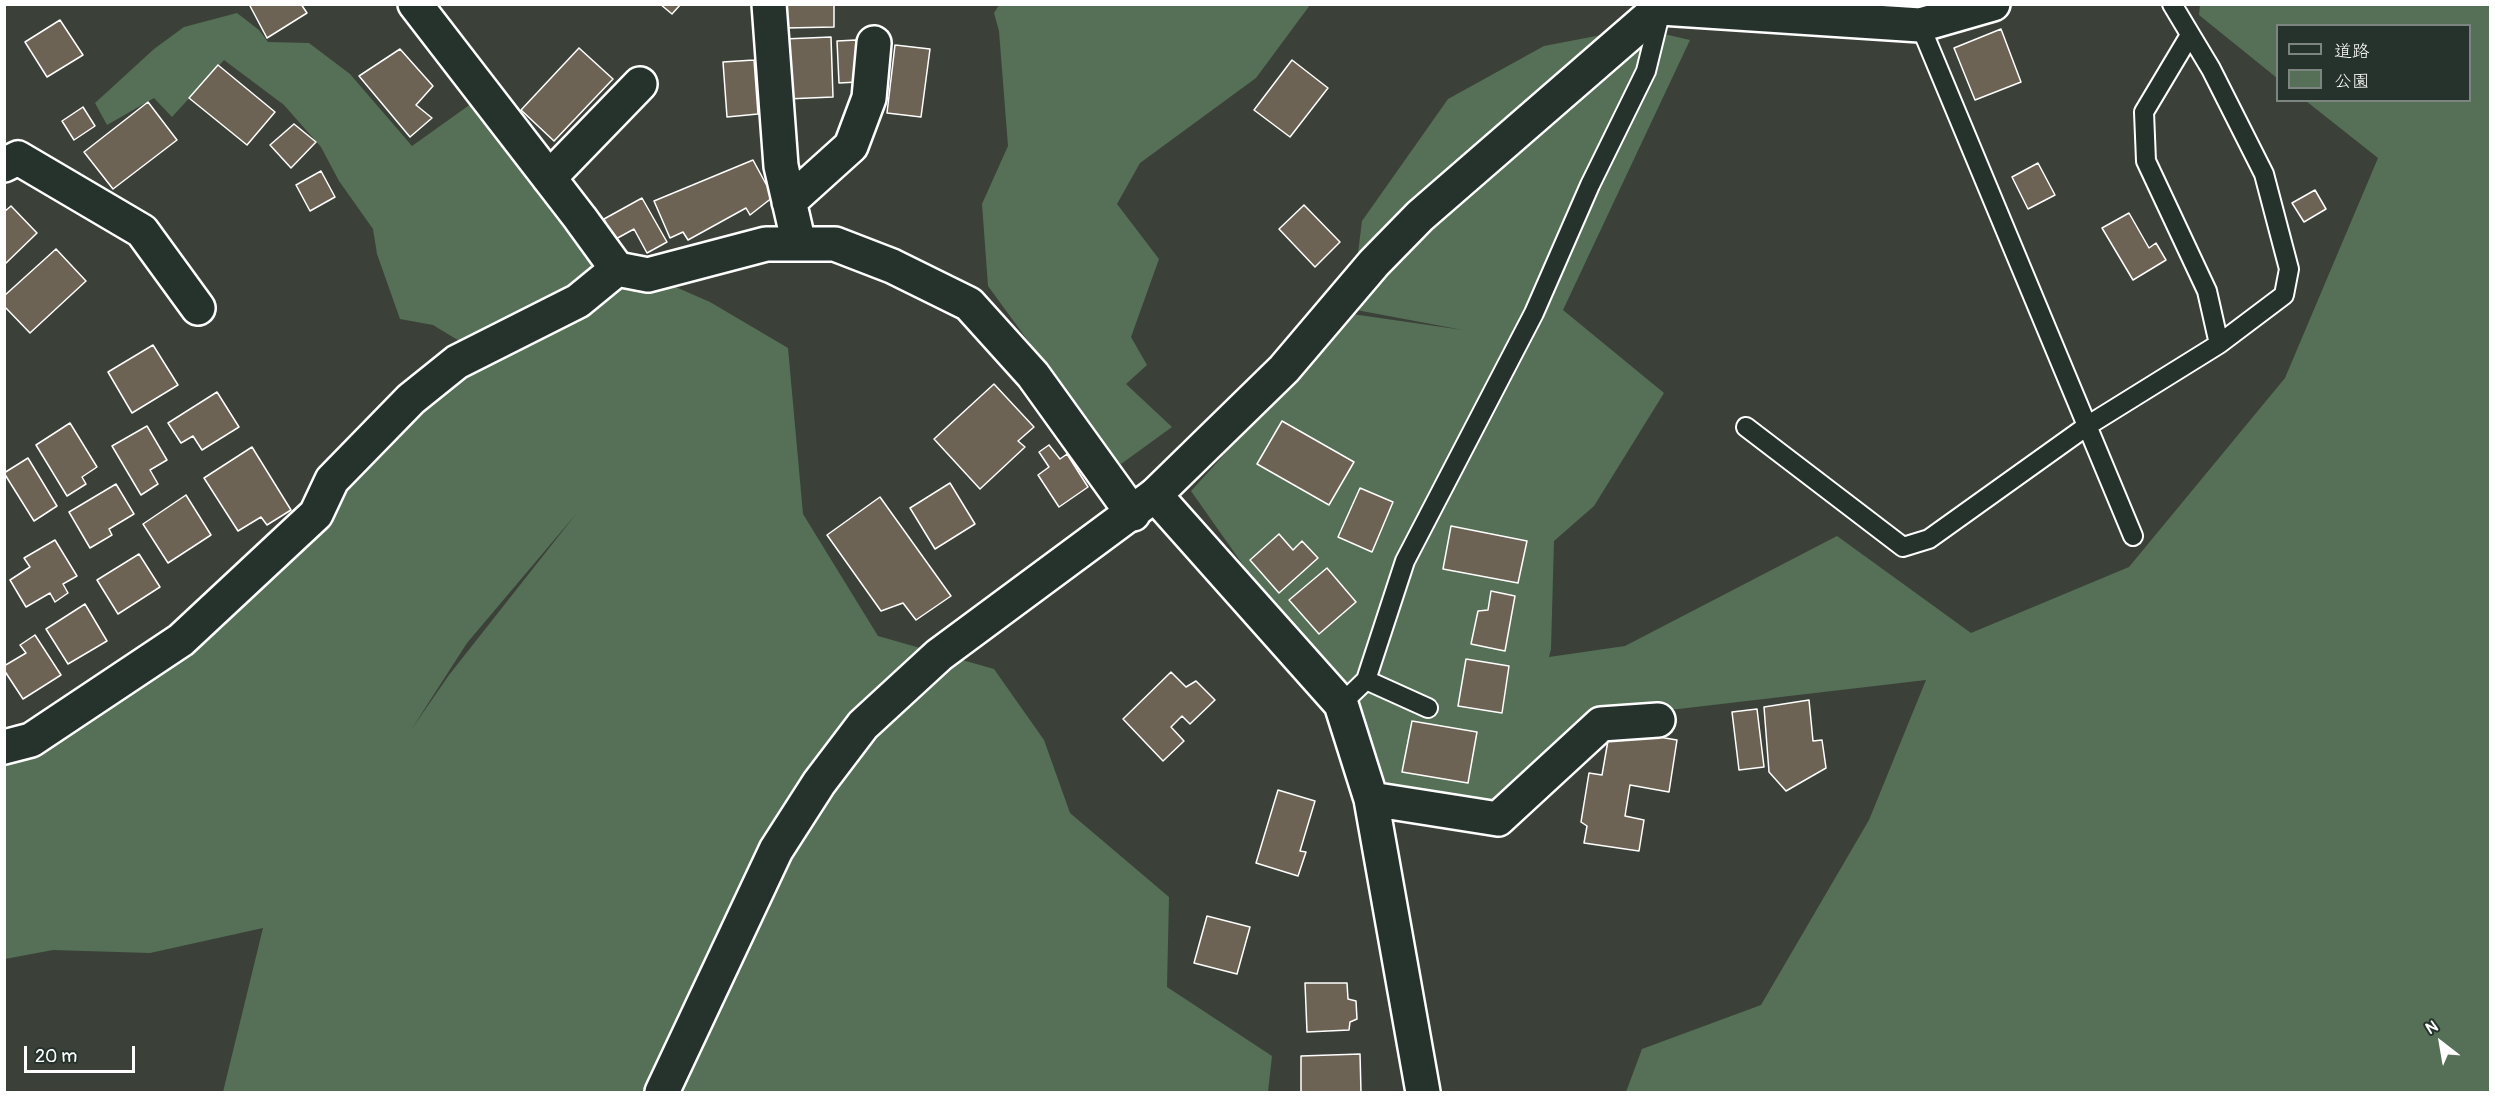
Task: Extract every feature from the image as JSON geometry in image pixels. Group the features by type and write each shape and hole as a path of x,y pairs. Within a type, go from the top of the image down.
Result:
{"street":[{"path":"415,4 617,269 648,275 766,244 835,244 892,266 969,304 1144,505 1341,704 1371,799 1424,1092"},
{"path":"769,4 781,166 799,244"},
{"path":"662,1092 776,850 819,783 863,725 939,655 1144,505 1284,369 1374,263 1420,216 1663,6 1920,25 1993,4"},
{"path":"789,201 851,146 869,98 874,43"},
{"path":"549,178 640,84"},
{"path":"4,165 18,158 142,231 198,308"},
{"path":"4,747 31,740 181,640 316,514 332,480 411,399 457,362 578,301 617,269"},
{"path":"1371,799 1498,819 1601,724 1658,720"}],"lane":[{"path":"1746,427 1903,547 1929,539 2087,426 2219,344 2284,294 2289,269 2264,174 2211,69 2172,4"},
{"path":"1341,704 1366,681 1405,561 1534,313 1590,185 1646,71 1663,6"},
{"path":"1920,25 2133,536"},
{"path":"2190,35 2144,112 2146,161 2207,291 2219,344"},
{"path":"1366,681 1428,708"}],"green space":[{"path":"999,5 1310,5 1256,78 1140,163 1117,204 1159,259 1131,337 1147,365 1126,384 1172,427 1121,464 1110,453 988,286 982,204 1008,146 999,31 994,13"},
{"path":"2200,5 2490,5 2490,1092 1626,1092 1642,1049 1761,1005 1869,820 1926,680 1593,719 1493,818 1379,800 1341,704 1191,491 1352,314 1463,330 1351,309 1362,221 1448,99 1544,46 1638,28 1690,40 1563,310 1664,393 1594,506 1554,541 1549,657 1625,646 1837,536 1971,633 2129,567 2285,378 2378,158 2307,102 2471,102 2471,24 2276,24 2276,77 2199,15"},
{"path":"237,13 259,30 268,42 309,43 350,74 412,146 482,96 613,270 471,348 433,325 400,319 377,254 373,229 339,181 321,147 284,105 224,60 172,117 154,98 107,125 95,103 154,49 184,27"},
{"path":"613,275 648,275 710,302 788,348 803,514 878,636 994,669 1044,740 1070,813 1169,897 1167,987 1272,1056 1268,1092 223,1092 263,928 150,953 53,950 5,959 4,763 168,665 411,399","holes":["576,514 449,675 411,730 467,643"]}],"building":[{"path":"249,4 301,4 307,13 267,38"},
{"path":"660,4 681,4 672,14"},
{"path":"785,4 834,4 834,27 786,28"},
{"path":"60,20 83,55 47,77 25,42"},
{"path":"2001,29 2021,82 1975,100 1954,48"},
{"path":"831,37 833,97 786,99 784,39"},
{"path":"856,40 858,82 839,83 837,41"},
{"path":"895,45 930,49 921,117 887,113"},
{"path":"579,48 613,79 554,141 521,110"},
{"path":"400,49 433,86 416,105 432,118 410,137 359,76"},
{"path":"754,60 758,114 727,117 723,62"},
{"path":"1292,60 1328,88 1290,137 1254,110"},
{"path":"218,65 275,112 247,145 189,98"},
{"path":"148,102 177,140 113,189 84,152"},
{"path":"83,107 95,126 74,140 62,121"},
{"path":"294,124 316,142 291,168 270,145"},
{"path":"753,160 773,197 750,215 746,208 688,240 683,232 670,238 654,201"},
{"path":"2038,163 2055,195 2028,209 2012,177"},
{"path":"321,171 335,197 310,211 296,185"},
{"path":"2315,190 2326,209 2304,222 2292,203"},
{"path":"642,198 667,242 647,253 634,229 614,240 604,219"},
{"path":"1304,205 1340,242 1315,267 1279,229"},
{"path":"11,206 37,233 4,265 4,212"},
{"path":"2129,213 2149,248 2156,243 2166,260 2133,280 2102,228"},
{"path":"56,249 86,281 30,333 4,306 4,296"},
{"path":"153,345 178,385 132,413 108,372"},
{"path":"994,384 1034,427 1018,441 1025,447 980,489 934,439"},
{"path":"217,392 239,427 202,450 193,436 181,443 168,423"},
{"path":"1282,421 1354,462 1329,505 1257,464"},
{"path":"70,423 97,467 82,477 86,484 67,496 36,445"},
{"path":"147,426 167,460 150,470 158,484 141,495 112,446"},
{"path":"1049,445 1060,459 1067,454 1088,487 1059,507 1038,475 1049,467 1039,452"},
{"path":"252,447 291,510 267,525 261,517 238,531 204,478"},
{"path":"28,458 57,506 34,521 4,473"},
{"path":"950,483 975,524 935,549 910,508"},
{"path":"116,484 134,514 109,529 112,535 90,548 69,512"},
{"path":"1360,488 1393,502 1372,552 1338,537"},
{"path":"186,495 211,535 168,563 143,524"},
{"path":"880,497 951,596 916,620 903,603 881,611 827,535"},
{"path":"1451,526 1527,541 1518,583 1443,569"},
{"path":"1279,534 1293,550 1302,541 1318,558 1279,593 1250,560"},
{"path":"55,540 77,576 63,584 68,593 55,602 50,593 26,607 10,580 30,567 24,558"},
{"path":"139,554 160,587 118,614 97,580"},
{"path":"1327,568 1356,602 1319,634 1289,600"},
{"path":"1491,591 1515,596 1505,651 1471,644 1478,611 1488,610"},
{"path":"85,604 107,641 68,664 46,629"},
{"path":"35,635 61,675 23,699 4,670 4,666 26,653 20,645"},
{"path":"1466,659 1509,666 1502,713 1458,706"},
{"path":"1171,672 1186,687 1196,681 1215,700 1190,724 1182,716 1171,727 1184,741 1163,761 1123,719"},
{"path":"1809,700 1813,741 1822,740 1826,768 1786,791 1769,772 1764,707"},
{"path":"1757,709 1764,767 1739,770 1732,712"},
{"path":"1412,721 1477,732 1468,783 1402,772"},
{"path":"1610,729 1677,740 1669,792 1630,785 1625,816 1644,820 1639,851 1584,843 1587,826 1581,822 1589,773 1602,775"},
{"path":"1278,790 1315,801 1300,851 1306,852 1298,876 1256,863"},
{"path":"1207,916 1250,927 1237,974 1194,963"},
{"path":"1305,983 1347,983 1348,999 1356,1001 1357,1019 1350,1022 1349,1030 1307,1032"},
{"path":"1360,1054 1361,1092 1301,1092 1301,1056"}]}
